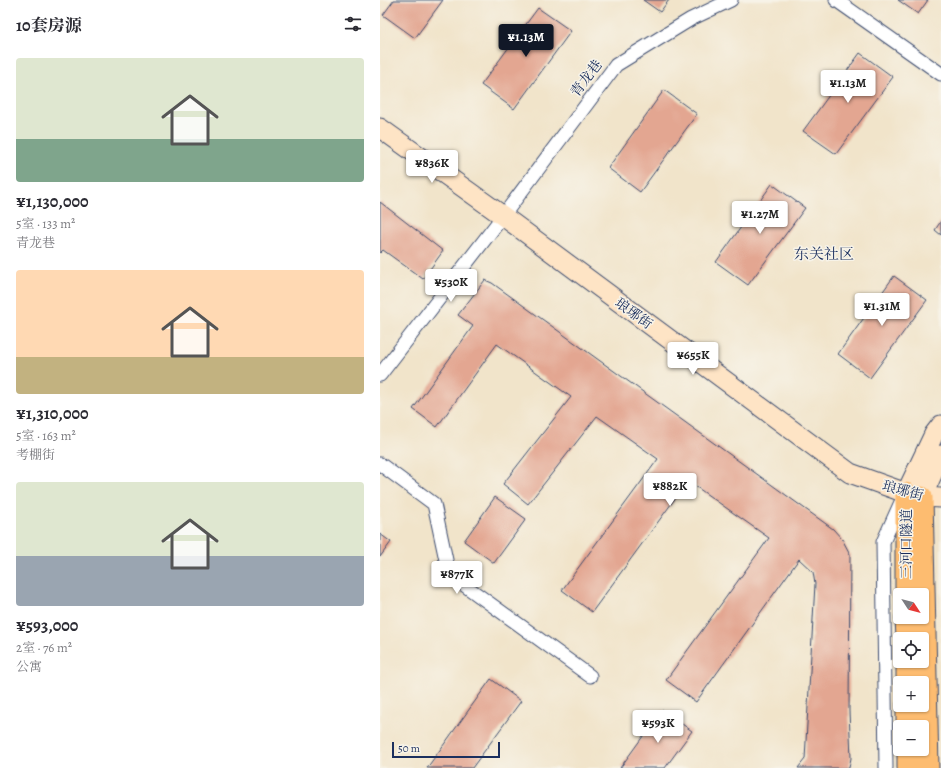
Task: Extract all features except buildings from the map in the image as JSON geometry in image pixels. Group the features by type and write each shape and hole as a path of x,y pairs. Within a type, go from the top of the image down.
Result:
{"main road":[{"name":"三河口隧道","path":"907,588 923,496"},
{"name":"三河口隧道","path":"923,496 928,768"},
{"path":"908,756 908,768"}],"street":[{"name":"青龙巷","path":"380,375 503,216 616,65 691,19 732,0"},
{"path":"836,0 941,74"},
{"name":"琅琊街","path":"380,128 503,216 850,473 923,496"},
{"path":"923,496 934,434 941,425"},
{"path":"886,768 883,542 923,496 941,454"},
{"path":"380,464 434,504 449,574 590,676"}],"district":[{"name":"东关社区","path":"824,254"}]}
